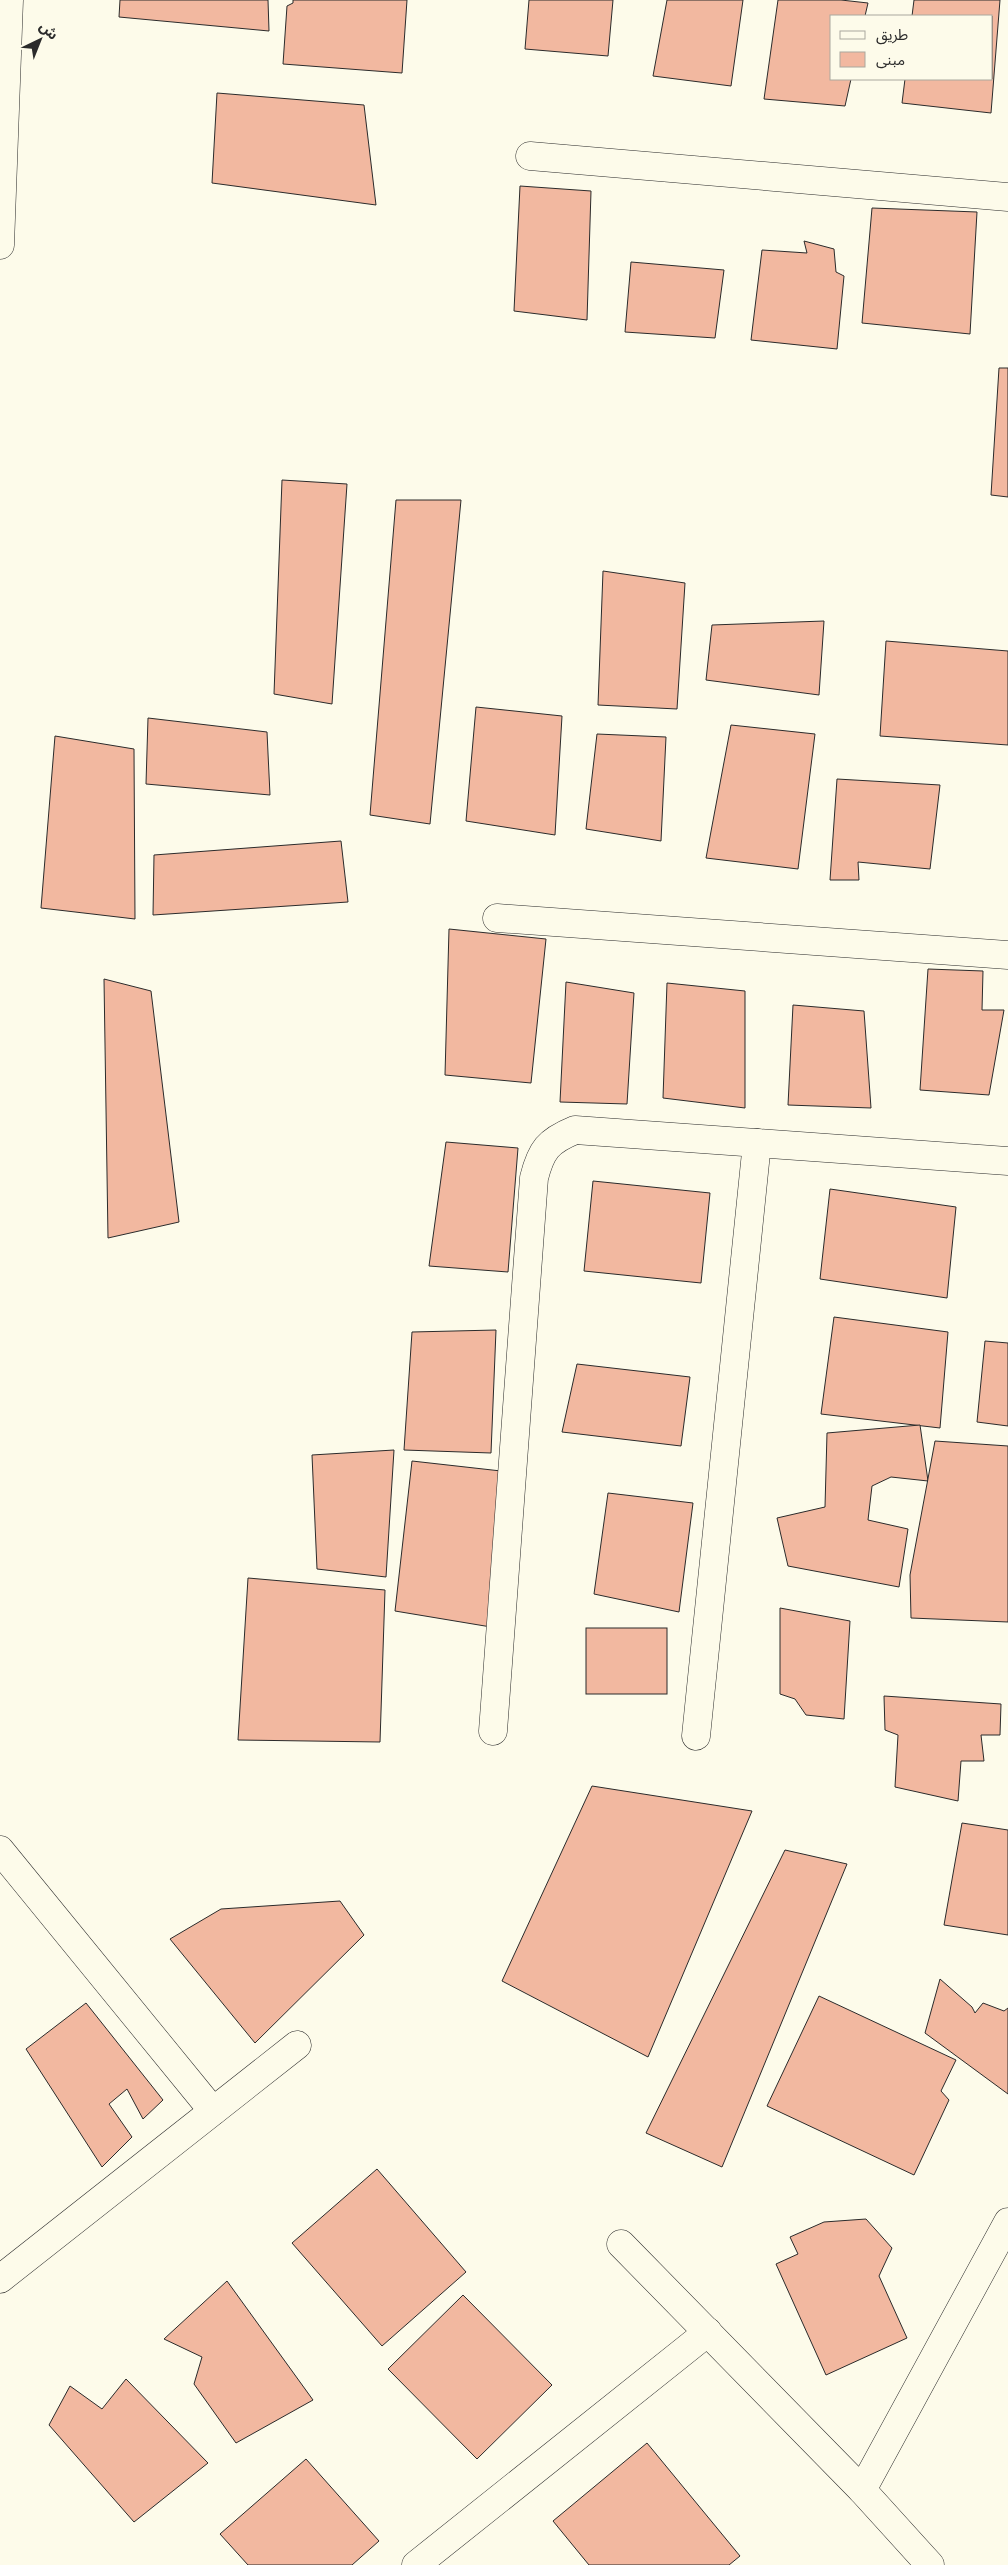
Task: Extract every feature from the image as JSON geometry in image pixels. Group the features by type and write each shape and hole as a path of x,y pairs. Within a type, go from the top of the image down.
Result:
{"street":[{"path":"0,245 9,0"},
{"path":"530,156 1008,197"},
{"path":"497,918 1008,955"},
{"path":"493,1731 534,1178 539,1157 555,1138 574,1130 1008,1161"},
{"path":"696,1736 757,1143"},
{"path":"0,1850 213,2111"},
{"path":"0,2278 297,2045"},
{"path":"862,2490 1008,2222"},
{"path":"621,2244 862,2490 930,2565"},
{"path":"416,2565 708,2332"}],"building":[{"path":"120,0 268,0 269,31 119,17"},
{"path":"293,0 407,0 402,73 283,64 287,6 293,3"},
{"path":"529,0 613,0 608,56 525,49"},
{"path":"667,0 743,0 731,86 653,76"},
{"path":"778,0 841,0 868,3 865,15 830,15 830,80 851,80 845,106 764,99"},
{"path":"914,0 1000,0 991,113 902,103 905,80 993,80 993,15 912,15"},
{"path":"217,93 364,105 376,205 212,183"},
{"path":"520,186 591,191 587,320 514,311"},
{"path":"872,208 977,212 970,334 862,323"},
{"path":"804,241 834,249 836,272 844,276 837,349 751,340 762,250 807,253"},
{"path":"631,262 724,270 715,338 625,332"},
{"path":"999,368 1008,368 1008,497 991,495"},
{"path":"282,480 347,484 332,704 274,694"},
{"path":"396,500 461,500 430,824 370,815"},
{"path":"603,571 685,583 677,709 598,705"},
{"path":"824,621 819,695 706,680 712,625"},
{"path":"886,641 1008,651 1008,745 880,736"},
{"path":"476,707 562,716 555,835 466,821"},
{"path":"148,718 267,732 270,795 146,784"},
{"path":"731,725 815,734 798,869 706,858"},
{"path":"597,734 666,737 661,841 586,829"},
{"path":"55,736 134,749 135,919 41,908"},
{"path":"837,779 940,785 930,869 858,862 859,880 830,880"},
{"path":"341,841 348,902 153,915 154,855"},
{"path":"449,929 546,939 531,1083 445,1075"},
{"path":"928,969 983,971 982,1010 1004,1010 989,1095 920,1090"},
{"path":"104,979 151,991 179,1222 108,1238"},
{"path":"566,982 634,993 627,1104 560,1102"},
{"path":"667,983 745,991 745,1108 663,1098"},
{"path":"793,1005 864,1011 871,1108 788,1105"},
{"path":"446,1142 518,1148 508,1272 429,1266"},
{"path":"593,1181 710,1193 701,1283 584,1271"},
{"path":"830,1189 956,1207 947,1298 820,1279"},
{"path":"834,1317 948,1332 940,1428 821,1414"},
{"path":"496,1330 491,1453 404,1450 412,1332"},
{"path":"985,1341 1008,1343 1008,1426 977,1422"},
{"path":"577,1364 690,1377 681,1446 562,1432"},
{"path":"920,1425 928,1481 891,1477 872,1486 868,1520 908,1529 899,1587 788,1566 777,1518 825,1507 827,1433"},
{"path":"935,1441 1008,1446 1008,1622 911,1618 910,1575"},
{"path":"394,1450 386,1577 317,1569 312,1455"},
{"path":"412,1461 501,1471 491,1627 395,1611"},
{"path":"608,1493 693,1503 679,1612 594,1594"},
{"path":"248,1578 385,1590 380,1742 238,1740"},
{"path":"780,1608 850,1621 844,1719 806,1715 795,1699 780,1694"},
{"path":"586,1628 667,1628 667,1694 586,1694"},
{"path":"884,1696 1001,1704 1000,1735 981,1735 984,1761 961,1761 958,1801 895,1787 898,1735 885,1730"},
{"path":"592,1786 752,1811 648,2057 502,1981"},
{"path":"962,1823 1008,1830 1008,1935 944,1925"},
{"path":"785,1850 847,1864 722,2167 646,2133"},
{"path":"340,1901 364,1935 255,2043 170,1939 221,1909"},
{"path":"940,1979 972,2007 975,2013 983,2003 1004,2011 1008,2008 1008,2094 925,2033"},
{"path":"819,1996 956,2060 941,2091 949,2100 914,2175 767,2106"},
{"path":"86,2003 163,2100 143,2119 127,2089 109,2104 132,2137 102,2167 26,2049"},
{"path":"377,2169 466,2272 382,2346 292,2243"},
{"path":"866,2219 892,2248 879,2276 907,2338 826,2375 776,2264 798,2254 790,2237 824,2222"},
{"path":"227,2281 313,2400 236,2443 194,2384 202,2357 164,2339"},
{"path":"463,2295 552,2385 477,2459 388,2369"},
{"path":"126,2379 208,2463 134,2522 49,2425 70,2386 102,2409"},
{"path":"647,2443 740,2556 729,2565 589,2565 553,2521"},
{"path":"306,2459 379,2541 352,2565 248,2565 220,2534"}]}
